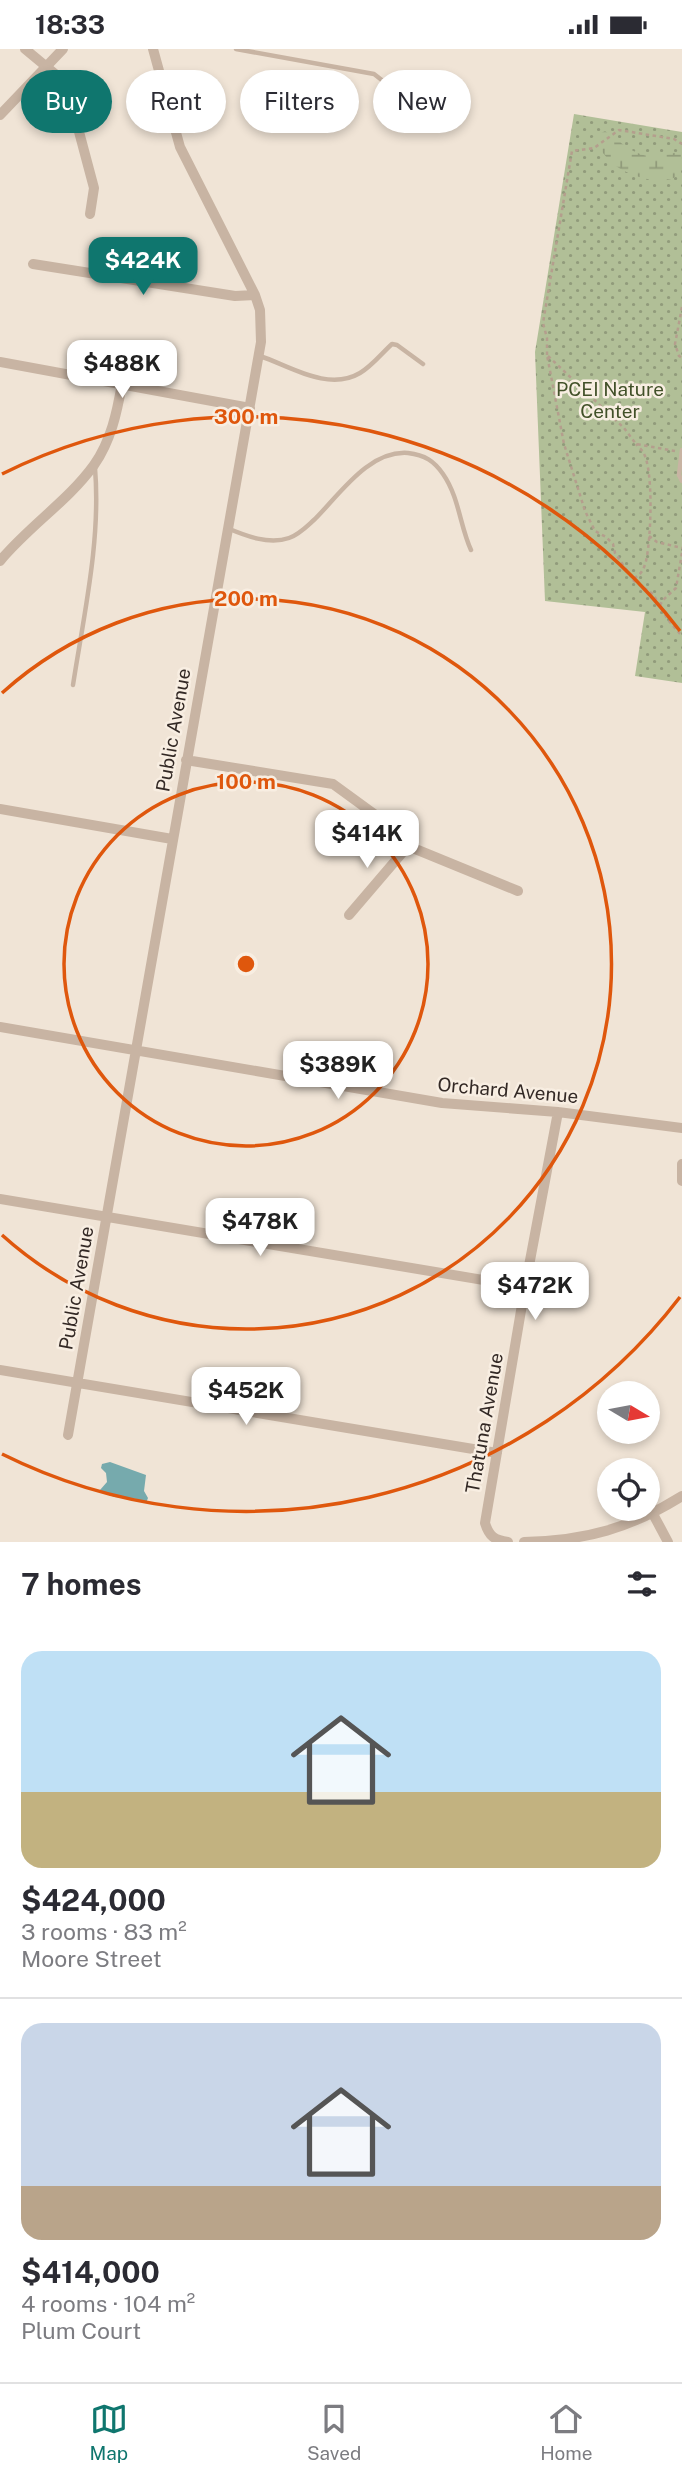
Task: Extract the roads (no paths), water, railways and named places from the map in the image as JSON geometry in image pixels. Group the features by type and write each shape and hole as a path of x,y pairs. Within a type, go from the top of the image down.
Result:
{"street":[{"path":"25,49 66,83 94,188 90,214"},
{"path":"0,115 63,49"},
{"name":"Public Avenue","path":"68,1434 226,527 260,356 260,310 255,295 180,146 153,49"},
{"path":"33,264 235,296 255,295"},
{"path":"0,362 250,408"},
{"path":"0,561 14,544 78,485 94,464 114,425 122,384"},
{"path":"186,760 333,784 392,827 408,846 518,891"},
{"path":"0,809 172,839"},
{"path":"349,915 408,846"},
{"name":"Orchard Avenue","path":"0,1027 442,1103 558,1111 682,1128"},
{"name":"Thatuna Avenue","path":"508,1542 489,1534 485,1523 558,1111"},
{"path":"682,1164 682,1181"},
{"path":"0,1199 525,1287"},
{"path":"0,1370 496,1453"},
{"path":"660,1510 682,1496"},
{"path":"524,1542 590,1536 638,1521"},
{"path":"657,1521 668,1542"}],"lane":[{"path":"236,49 373,74"},
{"path":"260,356 311,377 340,380 362,373 392,344 423,364"},
{"path":"682,451 679,475 682,481"},
{"path":"226,527 250,537 278,540 290,537 301,532 353,479 378,459 399,453 419,454 436,465 452,490 471,550"},
{"path":"73,685 96,527 98,502 94,464"}],"water":[{"path":"110,1462 146,1475 146,1503 137,1499 114,1497 100,1490 107,1482 102,1464"}],"park label":[{"name":"PCEI Nature Center","path":"610,400"}]}
